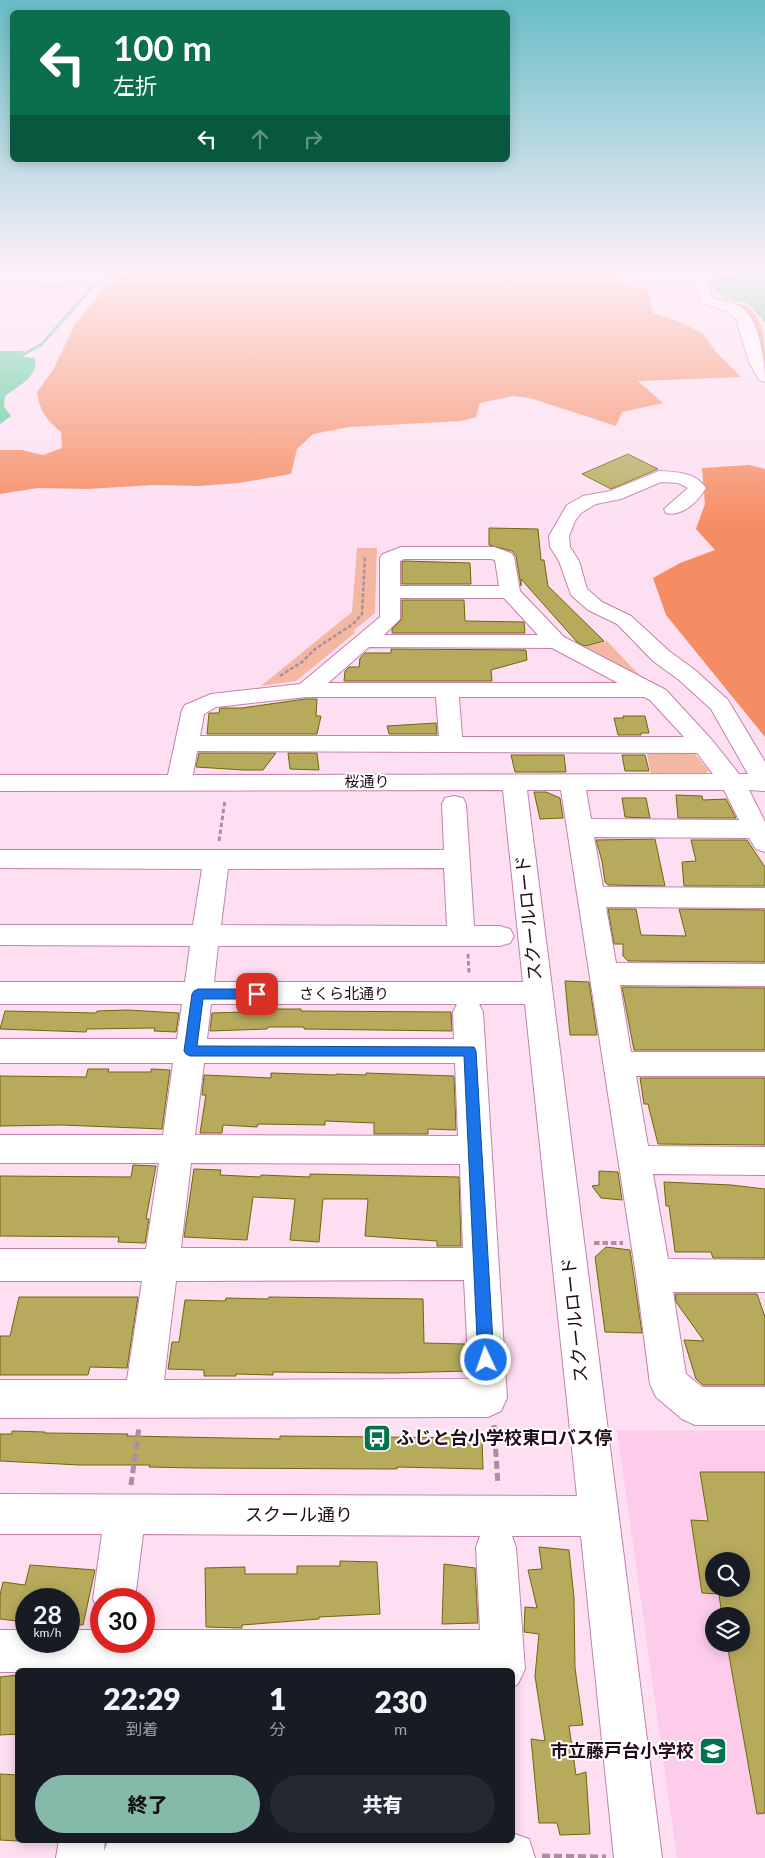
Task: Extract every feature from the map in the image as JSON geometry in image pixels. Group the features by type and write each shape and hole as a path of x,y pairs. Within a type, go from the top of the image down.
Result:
{"street":[{"path":"755,356 757,365 765,377"},
{"path":"673,509 681,506 697,488 694,484 682,478 659,476 615,495 590,500 574,509 559,536 560,547 569,561 578,591 595,606 624,620 661,656 687,675 720,705 765,783"},
{"path":"306,690 390,619 390,558 401,552 494,553 504,557 510,592 556,642 658,695 704,745 733,783 760,836 580,828"},
{"path":"390,592 510,592"},
{"path":"363,641 556,642"},
{"path":"179,783 193,710 211,701 306,690 649,690"},
{"path":"448,691 450,744"},
{"path":"186,743 704,745"},
{"name":"スクールロード","path":"514,782 638,1858"},
{"path":"572,782 651,1259 669,1384 695,1406 765,1406"},
{"name":"桜通り","path":"0,783 765,783"},
{"path":"454,804 456,859 464,941"},
{"path":"143,1399 218,848"},
{"path":"0,859 218,848 456,859"},
{"path":"590,897 765,898"},
{"path":"0,936 206,935 464,941 500,936"},
{"path":"603,974 765,975"},
{"name":"さくら北通り","path":"0,993 538,993"},
{"path":"0,1399 488,1398 470,1051 469,996"},
{"path":"0,1051 470,1051"},
{"path":"618,1064 765,1064"},
{"path":"0,1149 475,1150"},
{"path":"634,1160 765,1161"},
{"path":"651,1259 765,1276"},
{"path":"0,1265 481,1264"},
{"path":"116,1588 128,1500"},
{"name":"スクール通り","path":"0,1514 128,1500 598,1516"},
{"path":"0,1651 503,1661 496,1547"},
{"path":"80,1858 82,1843"},
{"path":"125,1858 512,1851"}],"path":[{"path":"275,679 286,670 302,662 315,649 353,624 362,614 365,556"},
{"path":"218,848 225,795"},
{"path":"464,941 469,996"},
{"path":"567,1242 651,1259"},
{"path":"488,1398 493,1412 498,1485"},
{"path":"128,1500 143,1399"},
{"path":"512,1851 609,1857"}],"shaded area":[{"path":"0,356 24,356 35,358 34,371 31,376 5,396 4,407 11,416 0,424"},
{"path":"60,356 720,356 741,377 638,381 663,403 622,412 616,426 530,398 513,396 480,403 476,417 461,421 349,427 313,434 297,449 291,474 239,483 199,486 153,485 88,489 38,488 0,494 0,450 22,450 43,455 62,448 61,432 44,415 37,392 53,370"},
{"path":"761,356 764,356 765,368"},
{"path":"749,465 765,469 765,737 666,615 653,578 680,563 715,550 696,529 705,504 702,468"},
{"path":"357,548 377,548 375,613 353,631 356,632 296,681 261,686 352,612"},
{"path":"607,641 639,675 635,677 579,648"},
{"path":"646,750 687,750 694,753 709,771 704,774 651,774"},
{"name":"市立藤戸台小学校","path":"617,1430 765,1431 765,1858 677,1858"}],"building":[{"path":"628,454 658,469 611,489 582,474"},
{"path":"489,528 538,529 541,560 544,560 548,586 604,641 585,646 577,642 521,579 521,586 516,556 512,551 489,545"},
{"path":"402,562 470,563 471,584 402,584"},
{"path":"402,600 464,600 465,621 524,622 525,633 392,633 392,629 402,619"},
{"path":"391,649 526,650 527,660 491,670 492,681 344,681 345,671 349,667 359,667 360,658 365,653 391,653"},
{"path":"317,699 316,716 321,716 317,734 207,734 209,713 219,713 220,708 242,708"},
{"path":"623,716 645,716 649,733 618,735 614,718 624,718"},
{"path":"436,723 437,734 389,734 387,726"},
{"path":"199,753 276,753 263,770 244,770 196,767"},
{"path":"288,753 317,753 319,770 290,769"},
{"path":"511,755 564,755 566,772 515,772"},
{"path":"622,755 645,755 649,771 625,771"},
{"path":"534,792 546,792 560,798 563,818 540,819"},
{"path":"676,795 702,796 703,800 726,799 736,818 678,818"},
{"path":"622,798 646,798 650,818 625,817"},
{"path":"655,839 665,886 608,885 605,882 596,840"},
{"path":"691,840 747,840 765,867 765,886 684,886 682,862 696,861"},
{"path":"608,909 636,909 641,935 686,936 679,909 765,910 765,962 628,961 623,956 623,944 614,944"},
{"path":"565,981 589,982 597,1035 570,1035"},
{"path":"622,987 765,988 765,1050 634,1050"},
{"path":"276,1009 301,1009 301,1011 451,1012 452,1031 268,1027 267,1029 210,1031 212,1013 275,1011"},
{"path":"127,1010 179,1013 176,1032 154,1031 155,1028 87,1029 86,1032 0,1029 5,1011 96,1013 97,1011"},
{"path":"88,1069 109,1069 108,1072 151,1072 151,1069 170,1070 162,1129 62,1125 0,1126 0,1076 86,1077"},
{"path":"271,1073 366,1075 366,1073 454,1076 456,1130 428,1129 428,1134 374,1134 374,1123 325,1121 325,1125 258,1124 257,1127 223,1125 222,1133 200,1133 206,1095 202,1095 204,1075 271,1078"},
{"path":"640,1078 765,1078 765,1145 658,1144 648,1104 644,1104"},
{"path":"133,1165 156,1166 146,1219 149,1219 145,1243 118,1242 119,1237 0,1236 0,1176 131,1177"},
{"path":"194,1169 221,1170 220,1175 260,1177 261,1175 310,1177 310,1174 459,1177 461,1246 437,1246 437,1241 365,1236 368,1199 323,1199 319,1242 290,1240 295,1199 253,1197 247,1240 184,1237"},
{"path":"599,1171 618,1172 622,1200 601,1198 592,1186 599,1185"},
{"path":"664,1182 731,1185 765,1189 765,1258 713,1258 711,1252 675,1252 669,1206 666,1206"},
{"path":"606,1247 630,1250 642,1333 605,1332 595,1257"},
{"path":"675,1294 757,1294 765,1317 765,1385 703,1385 696,1379 684,1340 704,1341 676,1302"},
{"path":"19,1297 138,1297 127,1368 90,1367 88,1375 0,1375 0,1336 10,1336"},
{"path":"269,1297 423,1299 424,1343 465,1344 467,1371 395,1373 273,1372 273,1375 236,1374 236,1376 204,1376 204,1370 168,1369 172,1342 179,1342 185,1300 225,1301 226,1298 268,1299"},
{"path":"12,1431 128,1434 127,1436 280,1439 280,1436 482,1438 483,1469 397,1467 397,1469 194,1468 0,1461 0,1434 12,1434"},
{"path":"700,1472 765,1472 765,1813 757,1814 728,1652 750,1652 750,1607 721,1607 719,1597 750,1597 750,1552 705,1552 705,1593 702,1593 691,1520 708,1521"},
{"path":"539,1547 569,1550 574,1598 575,1668 583,1725 569,1726 576,1775 586,1772 590,1834 560,1835 557,1823 539,1823 531,1739 545,1741 535,1676 539,1634 524,1632 525,1607 537,1608 528,1570 542,1569"},
{"path":"340,1561 377,1562 380,1614 319,1617 319,1619 242,1625 242,1628 206,1627 205,1568 245,1567 245,1574 297,1574 297,1566 340,1566"},
{"path":"444,1564 475,1568 478,1623 442,1624"},
{"path":"30,1565 95,1570 83,1625 80,1625 80,1588 15,1588 15,1621 0,1619 0,1595 3,1582 25,1585"},
{"path":"15,1675 15,1734 0,1735 0,1677"},
{"path":"0,1774 15,1775 15,1841 0,1840"}],"waterway":[{"path":"17,358 21,356"}],"place":[{"name":"ふじと台小学校東口バス停","path":"377,1438"},
{"name":"市立藤戸台小学校","path":"713,1751"}],"route":[{"path":"257,994 198,994 190,1051 470,1051 486,1360"}]}
